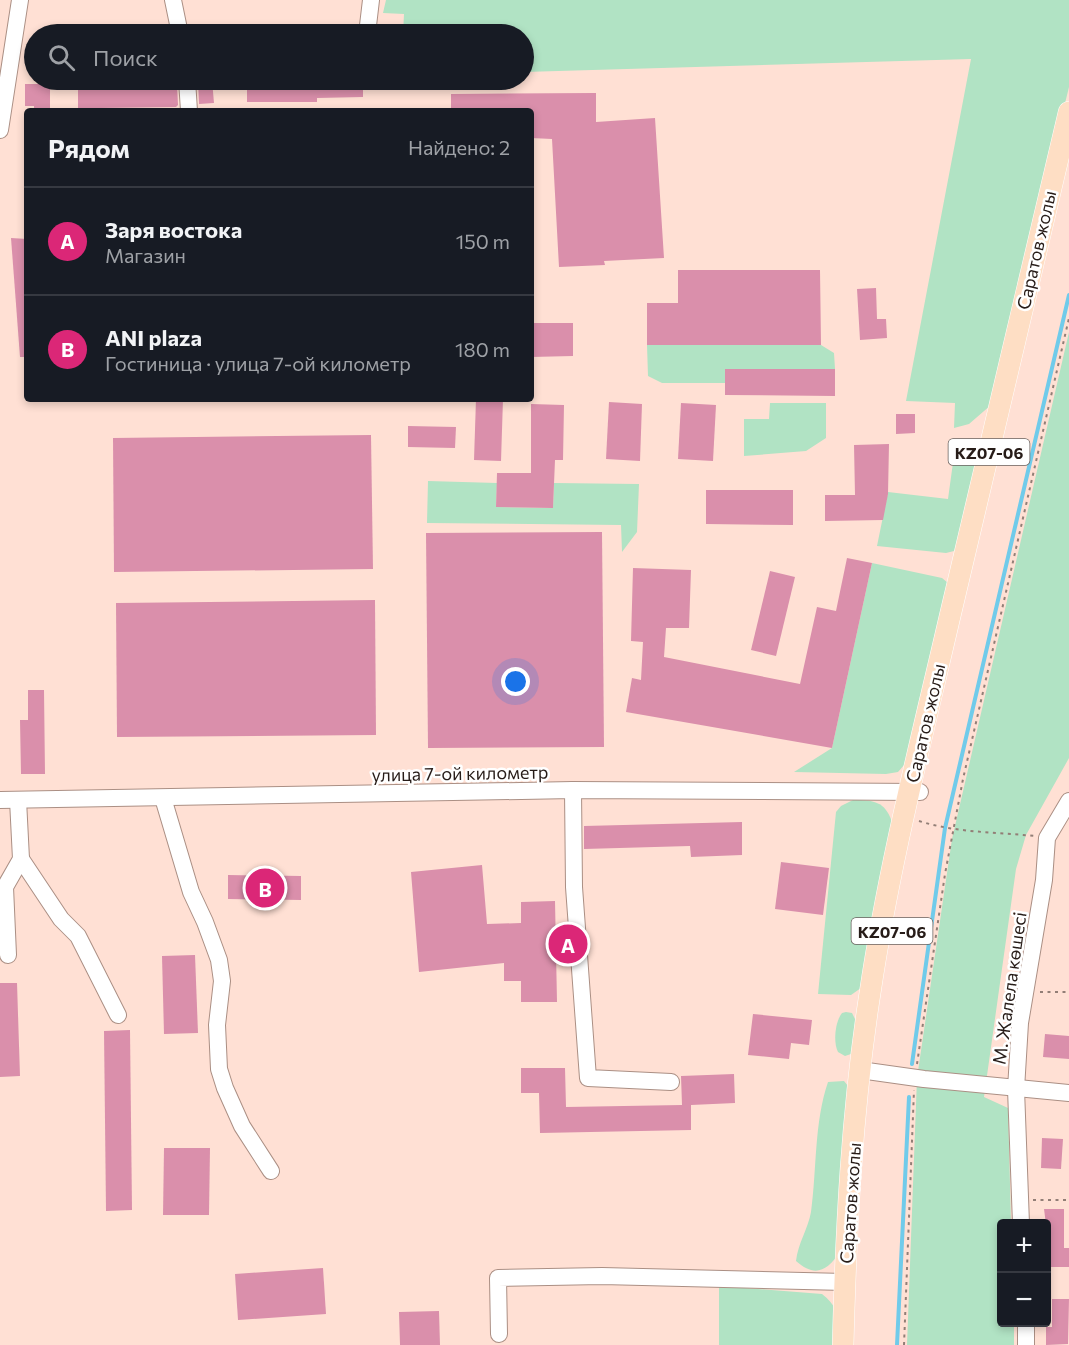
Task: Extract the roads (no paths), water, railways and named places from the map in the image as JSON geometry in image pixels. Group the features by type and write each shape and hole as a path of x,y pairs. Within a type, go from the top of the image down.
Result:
{"main road":[{"name":"Саратов жолы","path":"967,573 1069,112"},
{"name":"Саратов жолы","path":"843,1345 845,1282 881,922 1069,164"},
{"name":"Саратов жолы","path":"855,1345 866,1071 914,819 914,792"}],"street":[{"path":"0,130 20,0"},
{"path":"173,0 178,24"},
{"path":"368,24 371,0"},
{"path":"188,90 189,108"},
{"path":"573,790 574,887 588,1078 671,1082"},
{"name":"улица 7-ой километр","path":"0,800 573,790 914,792"},
{"path":"163,798 191,892 219,960 222,981 217,1043 222,1078 242,1126 270,1172"},
{"path":"18,800 21,859 61,919 78,936 118,1015"},
{"name":"М. Жалела көшесі","path":"1022,1219 1016,1089 1020,1023 1044,880 1047,838 1069,801"},
{"path":"8,955 5,887 21,859"},
{"path":"866,1071 1069,1093"},
{"path":"499,1334 498,1278 602,1276 845,1282"},
{"path":"1026,1327 1026,1345"}],"waterway":[{"path":"912,1064 945,828 1069,295"},
{"path":"897,1345 909,1097"}],"place":[{"name":"ANI plaza","path":"265,888"},
{"name":"Заря востока","path":"568,944"}]}
